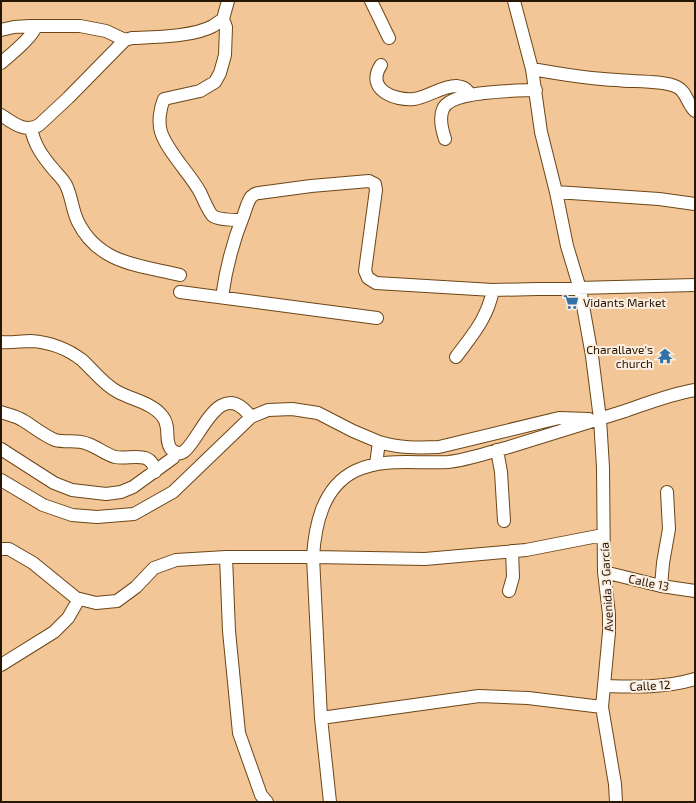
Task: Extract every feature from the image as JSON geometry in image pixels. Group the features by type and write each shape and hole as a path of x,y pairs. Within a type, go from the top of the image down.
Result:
{"street":[{"path":"228,1 223,19 226,27 225,55 220,73 215,82 200,91 167,97 164,99 160,124 161,132 165,141 192,180 212,215 217,218 241,220"},
{"path":"371,1 389,38"},
{"name":"Avenida 3 García","path":"514,1 532,69 541,132 556,192 567,246 580,289 592,356 600,419 603,467 604,572 609,614 609,632 602,706 616,784 616,802"},
{"path":"1,115 16,125 31,128 39,125 64,102 125,40 201,31 213,26 223,19"},
{"path":"1,64 33,33 36,26"},
{"path":"1,30 14,27 80,26 106,31 125,40"},
{"path":"381,65 377,71 376,81 382,91 388,94 412,99 431,95 455,86 466,88 469,95"},
{"path":"532,69 571,77 661,84 677,87 683,92 695,111"},
{"path":"445,139 441,117 444,107 448,102 455,98 486,93 536,90"},
{"path":"31,128 37,147 65,183 70,194 76,218 93,243 104,252 116,258 180,275"},
{"path":"222,297 230,254 250,198 256,194 338,183 371,181 375,184 376,190 365,267 366,275 370,280 376,283 494,290 695,285"},
{"path":"556,192 615,195 695,204"},
{"path":"456,357 483,320 494,290"},
{"path":"180,292 377,318"},
{"path":"1,342 44,343 76,356 104,382 118,392 159,412 167,424 171,449 176,452 182,453 188,448 210,416 220,406 229,404 239,405 251,417"},
{"path":"330,802 321,718 313,557 314,538 321,509 328,495 342,481 355,472 376,464 395,462 449,462 497,450 695,390"},
{"path":"1,480 43,505 72,515 97,517 134,514 174,492 251,417 268,410 292,409 318,413 353,432 379,442 393,446 420,448 439,447 559,418 600,419"},
{"path":"1,412 18,418 39,432 57,440 64,442 75,441 87,443 104,453 116,457 135,456 145,458 153,464 155,472"},
{"path":"376,464 379,442"},
{"path":"1,449 54,483 72,490 106,494 121,492 133,487 174,458 176,452"},
{"path":"497,450 501,472 504,521"},
{"path":"661,586 662,563 669,530 667,492"},
{"path":"1,549 9,549 33,563 76,598 96,603 117,601 136,587 154,568 176,560 226,557 426,559 526,550 603,536"},
{"path":"509,592 513,577 512,551"},
{"path":"226,557 229,631 239,733 261,795 267,802"},
{"name":"Calle 13","path":"604,572 661,586 695,591"},
{"path":"1,665 54,632 64,623 79,599"},
{"name":"Calle 12","path":"604,686 647,687 682,683 695,679"},
{"path":"321,718 479,696 528,698 602,706"}],"place":[{"name":"Vidants Market","path":"571,302"},
{"name":"Charallave's church","path":"665,356"}]}
